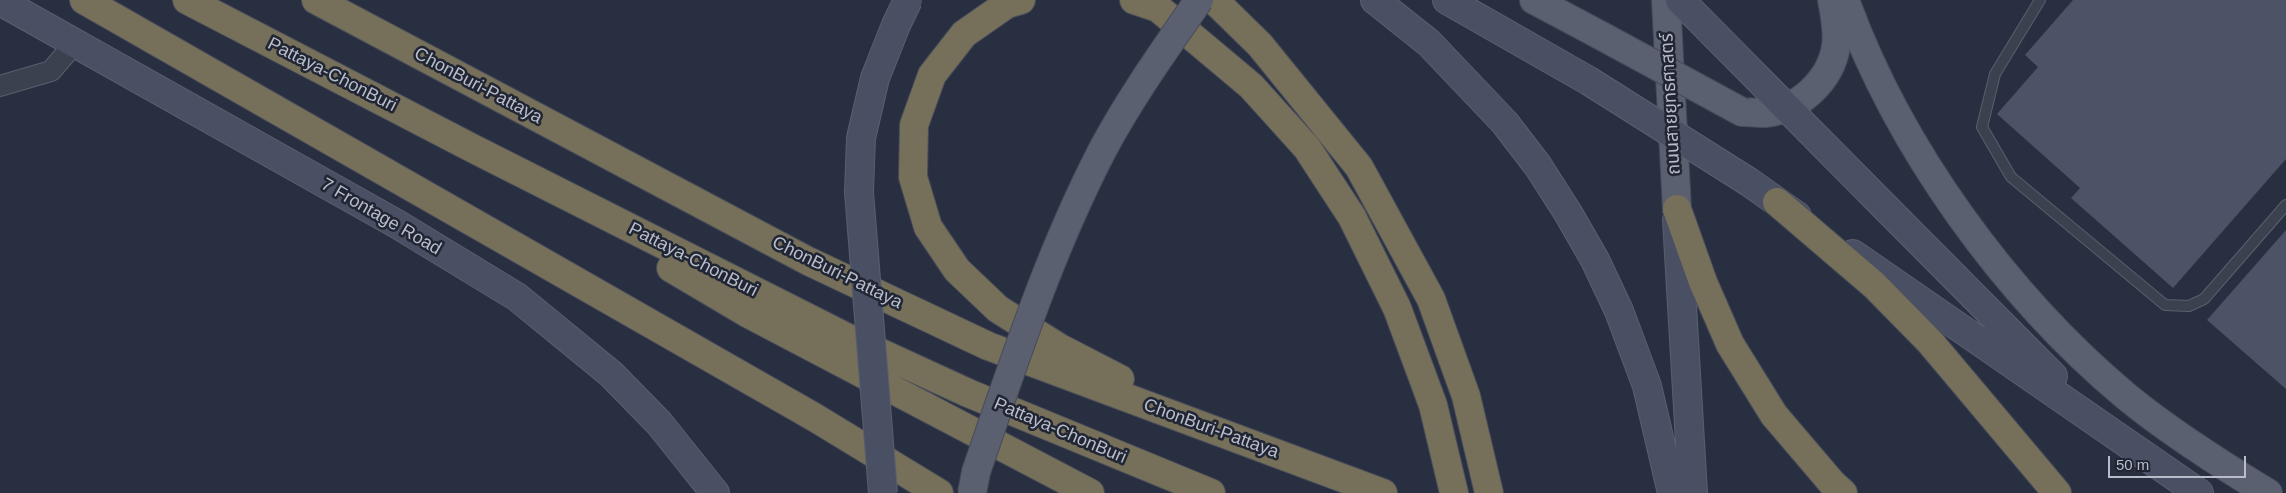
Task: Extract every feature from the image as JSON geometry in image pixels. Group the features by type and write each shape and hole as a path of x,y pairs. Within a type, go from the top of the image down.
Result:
{"highway":[{"path":"84,0 814,417 939,493"},
{"name":"Pattaya-ChonBuri","path":"187,0 472,148 846,337 941,381 1211,493"},
{"name":"ChonBuri-Pattaya","path":"316,0 808,261 988,346 1383,493"},
{"path":"1021,0 1007,4 964,34 932,75 914,125 913,177 928,227 957,270 998,309 1060,348 1244,442"},
{"path":"1134,0 1158,8 1244,80 1307,148 1352,217 1397,308 1433,405 1454,493"},
{"path":"1214,0 1260,45 1359,167 1432,299 1466,396 1489,493"},
{"path":"472,148 747,313 1090,493"},
{"path":"1777,202 1874,285 1930,342 2057,493"},
{"path":"1677,209 1703,282 1730,344 1774,415 1832,483 1843,493"}],"main road":[{"path":"883,493 859,192 861,138 875,78 908,0"},
{"path":"972,493 976,472 1036,299 1104,147 1148,74 1199,0"},
{"path":"1375,0 1429,43 1505,123 1538,166 1568,213 1595,260 1619,311 1644,378 1672,493"},
{"path":"1448,0 1589,81 1749,182 2199,493"},
{"path":"1534,0 1742,112 1766,113 1789,106 1809,94 1827,72 1836,46 1836,19 1832,0"},
{"name":"ถนนสายยุทธศาสตร์","path":"1666,0 1677,209"},
{"path":"1680,0 2046,370 2158,464"},
{"path":"1846,0 1856,29 1886,96 1919,151 1978,239 2021,293 2077,352 2128,398 2186,440 2268,493"},
{"name":"7 Frontage Road","path":"0,1 397,224 517,297 611,374 659,422 715,493"},
{"path":"1677,209 1693,493"},
{"path":"992,493 1006,419 1036,299"}],"street":[{"path":"0,86 51,71 75,43"}],"lane":[{"path":"2040,0 1995,74 1982,127 2011,177 2165,305 2189,306 2204,299 2286,205"}],"building":[{"path":"2073,0 2286,0 2286,159 2173,288 2071,198 2080,188 1997,114 2038,67 2025,55"},
{"path":"2286,230 2286,389 2207,320"}]}
